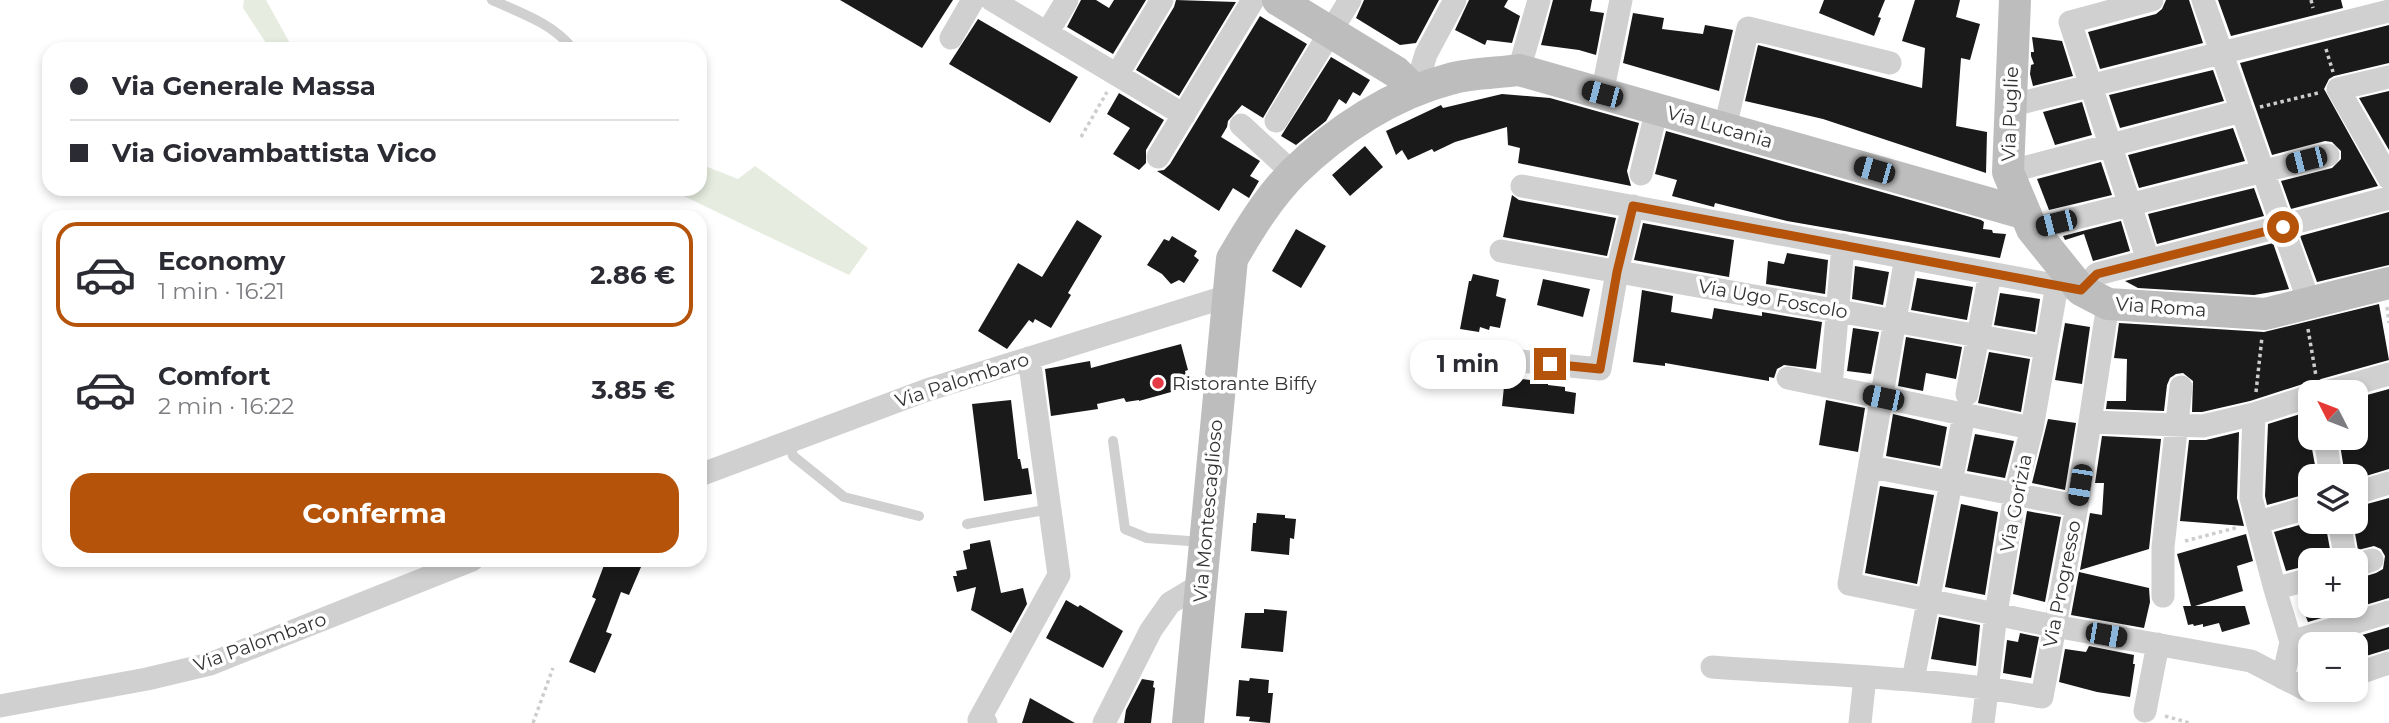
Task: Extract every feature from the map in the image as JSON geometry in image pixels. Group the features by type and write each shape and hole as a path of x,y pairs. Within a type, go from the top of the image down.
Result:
{"street":[{"path":"951,38 974,0"},
{"path":"992,0 1184,115"},
{"path":"1047,33 1067,0"},
{"path":"1117,75 1162,0"},
{"path":"1158,157 1253,0"},
{"path":"1278,0 1396,72 1415,91 1426,54 1455,0"},
{"path":"1276,121 1350,0"},
{"path":"1519,71 1539,0"},
{"path":"1602,94 1621,0"},
{"name":"Via Puglie","path":"2014,0 2008,172 2027,221 2082,293"},
{"path":"2148,260 2070,22 2152,0"},
{"path":"2203,0 2304,288 2304,306"},
{"path":"2010,106 2389,11"},
{"path":"1725,128 1748,28 1890,63"},
{"name":"Via Lucania","path":"1415,91 1451,78 1519,71 1725,128 2027,221"},
{"path":"2389,77 2338,89 2379,142 2389,178"},
{"name":"Via Montescaglioso","path":"1188,723 1232,259 1254,221 1293,173 1337,135 1376,110 1415,91"},
{"path":"1641,174 1657,109"},
{"path":"2008,172 2241,111"},
{"path":"1241,125 1293,173"},
{"path":"2027,221 2130,204 2328,155"},
{"name":"Via Roma","path":"1522,186 1990,273 2082,293 2264,314 2389,283"},
{"path":"2082,293 2097,274 2389,198"},
{"path":"1500,359 1600,369 1617,272 1633,206"},
{"path":"1831,387 1843,245"},
{"name":"Via Ugo Foscolo","path":"1501,251 2046,348"},
{"path":"1906,257 1849,584 2054,626 2251,662 2298,686"},
{"path":"1913,680 1990,273"},
{"name":"Via Gorizia","path":"1983,723 1996,614 2015,494 2032,428 2046,348 2082,293"},
{"name":"Via Progresso","path":"1987,687 2042,698 2091,422 2082,293"},
{"name":"Via Palombaro","path":"707,472 927,390 1228,296"},
{"path":"986,723 979,720 1059,575 1029,358"},
{"path":"2360,380 2389,374"},
{"path":"1788,378 1883,398 1966,404 2021,426"},
{"path":"2163,596 2163,547 2181,387"},
{"path":"2091,422 2203,426 2254,414 2298,397"},
{"path":"2254,414 2251,498 2274,589 2291,642 2283,678"},
{"path":"1871,467 2077,506"},
{"path":"2368,489 2389,483"},
{"path":"2259,522 2298,511"},
{"name":"Via Palombaro","path":"0,706 109,687 211,664 454,567"},
{"path":"2286,586 2298,582"},
{"path":"1104,723 1150,630 1170,603 1200,586"},
{"path":"2368,613 2389,612"},
{"path":"2291,642 2346,618"},
{"path":"2145,711 2158,644"},
{"path":"2368,670 2389,663"},
{"path":"1712,667 1987,687"},
{"path":"1860,723 1865,677"}],"lane":[{"path":"492,0 542,23 567,42"},
{"path":"1113,441 1125,528 1147,538 1204,542"},
{"path":"789,442 793,456 844,496 919,516"},
{"path":"967,524 1049,509"}],"path":[{"path":"1081,137 1117,75"},
{"path":"2241,111 2338,89"},
{"path":"2304,306 2316,380"},
{"path":"2254,414 2264,314"},
{"path":"2163,547 2259,522"},
{"path":"533,723 553,668"},
{"path":"2145,711 2190,723"}],"shaded area":[{"path":"244,0 266,0 289,42 265,42 243,8"},
{"path":"755,166 868,248 849,275 684,196 707,196 707,167 738,179"}],"building":[{"path":"840,0 953,0 922,48"},
{"path":"1081,0 1096,0 1109,8 1114,0 1146,0 1113,54 1067,27"},
{"path":"1176,0 1236,2 1179,96 1136,70"},
{"path":"1364,0 1439,0 1416,43 1400,45 1356,18"},
{"path":"1469,0 1508,0 1504,7 1520,16 1512,43 1487,40 1485,45 1455,30"},
{"path":"1553,0 1592,0 1590,11 1604,13 1596,55 1541,45"},
{"path":"1824,0 1885,0 1874,36 1819,13"},
{"path":"1915,0 1960,0 1956,17 1980,24 1970,60 1961,58 1956,126 1987,132 1986,173 1823,119 1745,101 1758,45 1922,88 1925,48 1902,41"},
{"path":"2166,0 2189,0 2203,43 2100,69 2088,32 2156,14"},
{"path":"2218,0 2341,0 2343,8 2231,36"},
{"path":"1633,13 1664,18 1662,29 1703,34 1705,25 1733,30 1719,91 1623,63"},
{"path":"1260,16 1307,44 1263,118 1242,105 1228,121 1221,137 1260,161 1250,176 1259,181 1249,198 1233,188 1219,211 1157,171 1164,170 1170,164"},
{"path":"978,19 1078,77 1050,123 949,64"},
{"path":"2389,25 2389,63 2334,76 2329,79 2324,89 2378,186 2291,209 2281,181 2332,168 2341,159 2341,151 2332,142 2325,141 2272,155 2240,63"},
{"path":"2032,37 2062,41 2073,76 2033,86 2030,74 2031,65 2034,64 2031,56 2031,52 2034,52"},
{"path":"1331,57 1370,80 1360,96 1353,92 1346,104 1339,99 1326,121 1296,145 1281,136"},
{"path":"2213,70 2224,101 2120,128 2109,95"},
{"path":"2389,91 2389,150 2359,98"},
{"path":"1119,93 1164,120 1146,150 1146,163 1139,170 1113,154 1130,128 1107,114"},
{"path":"1502,94 1550,98 1639,123 1627,171 1631,186 1518,163 1520,148 1508,145 1507,127 1455,142 1434,152 1432,149 1408,160 1402,150 1396,155 1386,131 1441,105 1443,108"},
{"path":"2082,102 2092,135 2055,145 2043,112"},
{"path":"2233,128 2245,161 2139,188 2128,155"},
{"path":"1666,131 1981,220 1984,222 1983,229 2006,234 2000,258 1787,221 1715,203 1714,207 1672,196 1677,180 1655,174"},
{"path":"1365,146 1383,167 1350,196 1332,175"},
{"path":"2101,162 2112,195 2049,210 2037,179"},
{"path":"2254,188 2264,216 2157,244 2148,214"},
{"path":"1512,195 1519,200 1616,218 1607,256 1503,237"},
{"path":"2389,212 2389,265 2317,282 2300,236"},
{"path":"1077,220 1102,236 1068,293 1071,295 1051,328 1035,319 1033,323 1029,320 1007,349 978,331 1018,263 1042,277"},
{"path":"2121,221 2130,251 2093,261 2084,234 2065,240 2063,236"},
{"path":"1643,223 1734,240 1729,277 1634,260"},
{"path":"1296,229 1326,246 1301,288 1272,271"},
{"path":"1172,236 1197,251 1194,256 1199,260 1184,283 1179,280 1171,284 1162,274 1147,265 1164,239 1169,241"},
{"path":"2273,243 2289,289 2254,295 2138,288 2125,281"},
{"path":"1787,253 1828,260 1825,294 1766,284 1768,261 1784,264"},
{"path":"1855,266 1889,272 1883,305 1852,299"},
{"path":"1473,274 1499,280 1496,296 1506,299 1500,328 1490,326 1489,330 1480,327 1479,332 1460,329 1469,281"},
{"path":"1917,278 1973,287 1967,320 1911,310"},
{"path":"1543,279 1590,289 1583,317 1537,305"},
{"path":"1642,290 1673,296 1671,312 1712,319 1714,308 1762,316 1762,312 1822,322 1816,369 1784,365 1777,369 1774,378 1769,377 1769,381 1665,363 1665,366 1633,362"},
{"path":"2000,293 2040,299 2035,332 1994,325"},
{"path":"2379,304 2389,360 2319,380 2298,380 2298,386 2250,401 2202,412 2192,412 2193,381 2183,373 2176,374 2170,378 2167,385 2164,411 2106,409 2107,401 2126,401 2127,359 2114,358 2119,323 2264,332"},
{"path":"2065,323 2090,327 2082,384 2055,380"},
{"path":"1853,328 1879,332 1871,374 1847,371"},
{"path":"1906,337 1962,347 1956,379 1926,373 1923,391 1898,386"},
{"path":"1181,344 1188,370 1185,371 1189,387 1139,401 1126,402 1124,398 1097,404 1098,409 1051,416 1045,369 1090,361 1091,368"},
{"path":"1989,352 2030,359 2021,412 1978,403"},
{"path":"1505,377 1548,382 1548,385 1565,387 1565,391 1576,393 1574,414 1502,406"},
{"path":"2389,389 2389,469 2368,475 2368,464 2343,464 2341,450 2368,450 2368,395"},
{"path":"1011,400 1018,459 1022,469 1028,468 1032,494 984,501 972,404"},
{"path":"1826,400 1865,408 1858,452 1819,445"},
{"path":"1893,414 1947,427 1940,466 1886,456"},
{"path":"2298,415 2298,450 2312,450 2315,464 2298,464 2298,496 2267,505 2265,496 2268,424"},
{"path":"2048,419 2076,423 2065,490 2032,483"},
{"path":"2239,432 2237,498 2244,526 2180,521 2189,440 2206,440"},
{"path":"1975,434 2014,441 2005,478 1967,471"},
{"path":"2102,436 2161,439 2149,549 2080,570 2090,513 2102,515 2104,483 2095,483"},
{"path":"1880,486 1934,495 1917,584 1865,573"},
{"path":"2389,498 2389,598 2368,604 2368,575 2383,569 2385,556 2381,549 2374,546 2358,548 2355,534 2368,534 2368,504"},
{"path":"1961,504 1998,512 1985,595 1945,587"},
{"path":"2027,511 2061,517 2045,602 2013,594"},
{"path":"1257,513 1285,515 1285,518 1296,519 1294,539 1290,538 1289,555 1251,551 1253,523 1256,523"},
{"path":"2298,525 2298,534 2327,534 2330,548 2298,548 2298,568 2286,571 2274,532"},
{"path":"2246,534 2253,561 2237,566 2243,591 2195,606 2245,606 2250,624 2222,632 2219,623 2203,627 2203,624 2188,625 2183,606 2191,606 2177,554"},
{"path":"990,540 1001,593 1023,588 1027,604 1011,633 971,610 976,587 957,592 953,576 957,576 956,571 967,569 963,551 970,549 970,544"},
{"path":"603,567 641,567 629,595 621,592 606,632 612,634 595,673 569,662 596,599 592,597"},
{"path":"2079,572 2149,588 2150,602 2144,628 2071,615"},
{"path":"1066,600 1078,607 1080,605 1123,631 1103,668 1046,638"},
{"path":"1264,609 1287,611 1283,652 1241,648 1245,613 1264,613"},
{"path":"1939,617 1980,625 1976,666 1931,659"},
{"path":"2389,627 2389,649 2368,655 2368,633"},
{"path":"2020,633 2039,637 2031,678 2003,673 2007,640 2018,642"},
{"path":"2089,646 2134,655 2130,697 2059,682 2065,649 2086,652"},
{"path":"1250,678 1269,680 1268,693 1273,693 1270,723 1249,721 1250,717 1236,716 1239,680 1249,681"},
{"path":"1142,679 1154,681 1151,723 1124,723 1126,710"},
{"path":"1030,698 1075,723 1022,723"}],"place":[{"name":"Ristorante Biffy","path":"1158,383"}],"route":[{"path":"1550,364 1600,369 1617,272 1633,206 2081,290 2097,274 2283,227"}]}
